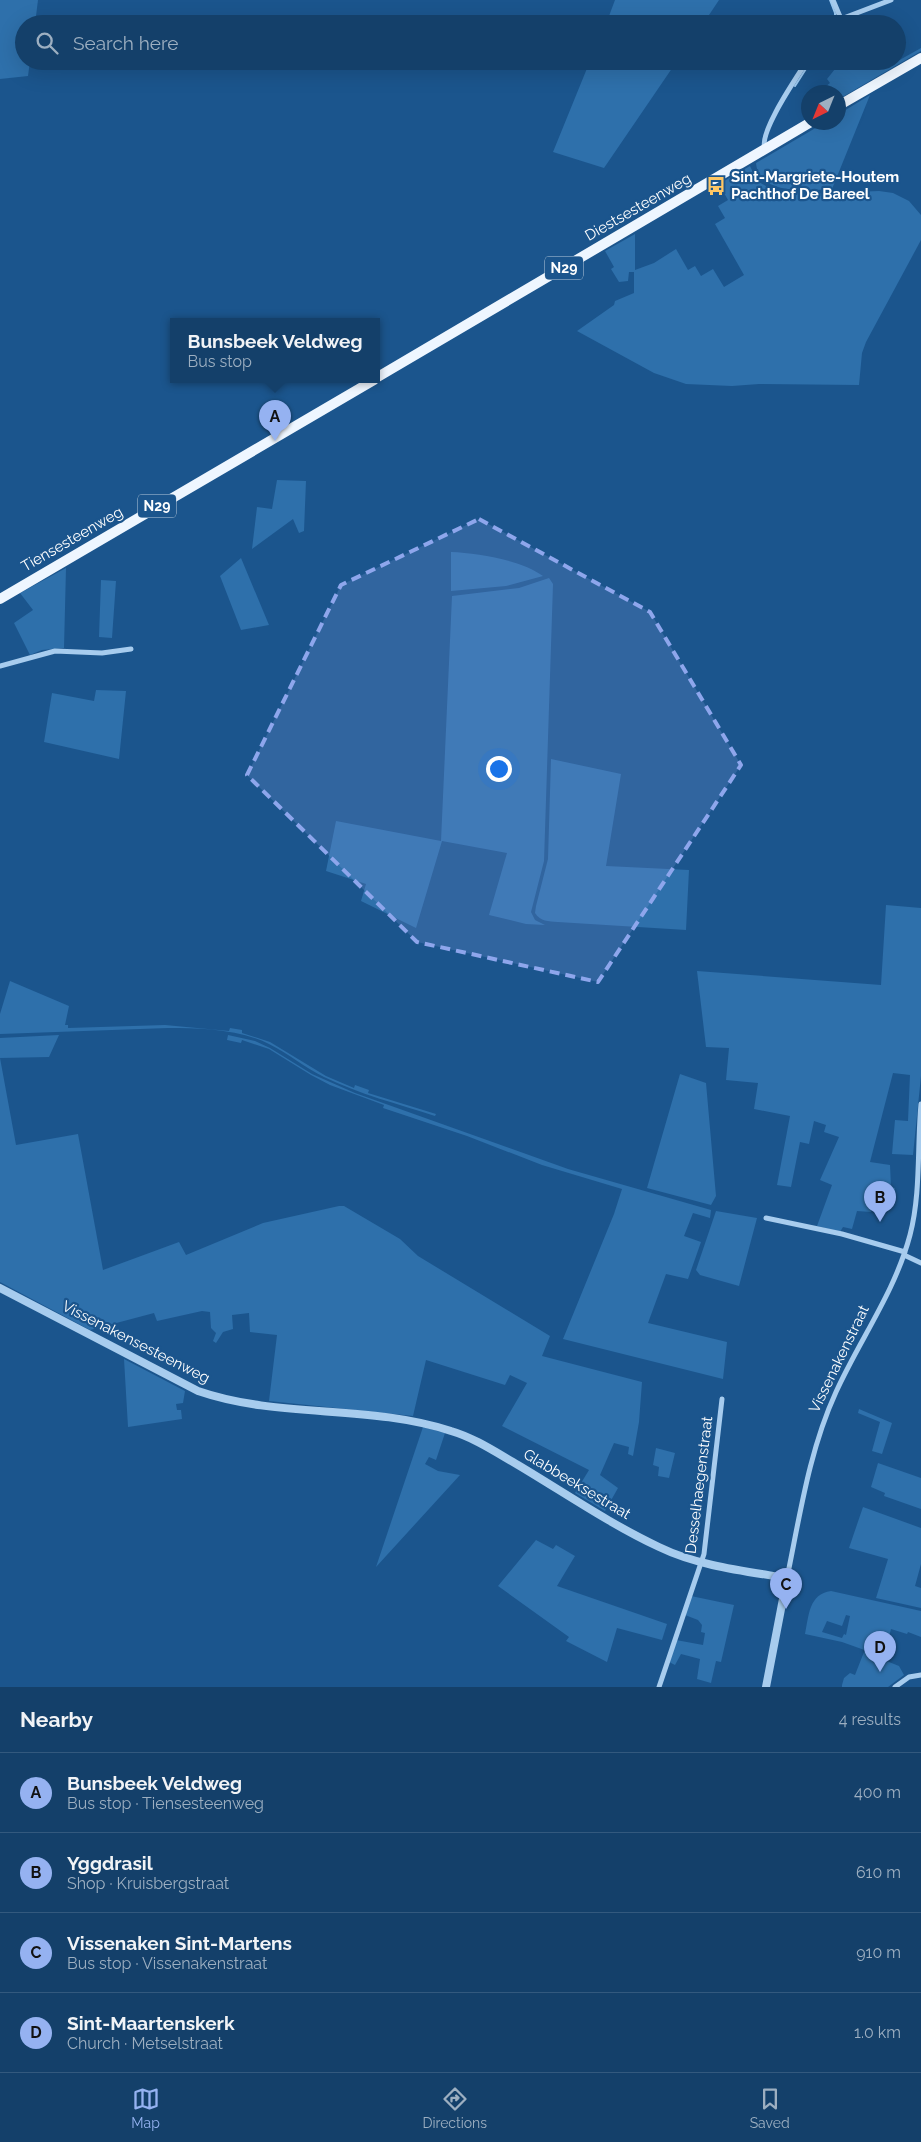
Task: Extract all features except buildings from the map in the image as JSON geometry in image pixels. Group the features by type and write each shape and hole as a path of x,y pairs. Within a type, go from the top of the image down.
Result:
{"main road":[{"path":"906,67 921,58"},
{"path":"846,101 900,70"},
{"name":"Diestsesteenweg","path":"380,376 801,128"},
{"name":"Diestsesteenweg","path":"315,414 368,383"},
{"name":"Tiensesteenweg","path":"0,599 315,414"}],"street":[{"path":"833,0 836,15"},
{"path":"855,15 891,0"},
{"path":"765,149 764,139 790,86 802,70"},
{"path":"0,666 55,651 102,653 131,648"},
{"name":"Vissenakenstraat","path":"766,1687 806,1479 819,1434 836,1390 892,1286 905,1253 916,1199 921,1104"},
{"path":"766,1218 842,1234 905,1253 921,1263"},
{"name":"Vissenakensesteenweg","path":"0,1288 198,1391 234,1402 355,1414"},
{"name":"Desselhaegenstraat","path":"660,1687 702,1563 722,1399"},
{"name":"Glabbeeksestraat","path":"355,1414 412,1420 453,1431 470,1438 645,1540 675,1554 702,1563 787,1578"},
{"path":"895,1687 909,1677 921,1675"}],"highlighted area":[{"path":"479,519 650,612 741,765 598,982 417,942 247,775 341,585"}],"shaded area":[{"path":"0,0 38,0 36,15 15,15 15,70 29,70 28,76 0,79"},
{"path":"615,0 719,0 709,15 609,15"},
{"path":"921,48 921,51 906,60 906,56"},
{"path":"586,70 671,70 604,168 553,152"},
{"path":"834,70 889,70 846,95 846,85 827,85 830,83 827,79"},
{"path":"870,95 832,189 786,189 766,181 759,174 756,163 812,130 846,130 846,110"},
{"path":"750,166 757,181 771,189 804,194 879,191 893,193 909,201 921,215 921,240 866,342 862,353 859,385 759,384 732,386 686,384 654,373 577,331 614,305 615,301 634,293 634,272 629,272 628,281 619,282 611,269 614,267 605,251 635,234 635,270 654,263 676,249 688,270 695,266 701,276 713,269 724,287 744,275 715,224 725,218 718,206 728,200 719,184"},
{"path":"277,480 306,481 304,531 299,533 293,519 252,549 257,507 272,509"},
{"path":"451,552 499,558 534,570 543,576 506,586 451,591"},
{"path":"241,558 269,625 241,630 220,576"},
{"path":"66,568 64,648 42,650 30,655 14,623 33,610 20,593"},
{"path":"549,578 553,584 544,861 531,912 535,920 545,925 526,924 489,915 507,853 442,841 416,928 361,901 366,884 326,871 336,821 441,841 452,596 519,588"},
{"path":"101,580 116,581 112,638 99,637"},
{"path":"96,690 126,691 119,759 44,742 52,693 94,701"},
{"path":"551,759 621,774 606,866 689,870 686,930 551,921 542,920 537,916 535,913 536,906 548,859"},
{"path":"886,905 921,908 921,1076 913,1155 892,1154 895,1120 908,1121 910,1075 893,1073 870,1162 890,1165 891,1187 895,1188 895,1192 875,1190 871,1212 857,1211 852,1229 843,1227 840,1232 817,1226 832,1185 820,1180 839,1137 824,1132 826,1125 814,1121 809,1144 800,1142 791,1187 777,1185 790,1116 754,1109 758,1083 726,1080 729,1048 706,1047 697,971 881,985"},
{"path":"10,981 69,1006 65,1025 68,1025 68,1028 165,1025 229,1031 230,1028 242,1030 242,1033 270,1042 326,1076 354,1088 355,1085 369,1090 368,1093 436,1114 435,1116 351,1089 317,1073 269,1044 232,1032 168,1028 0,1034 0,1014"},
{"path":"59,1035 49,1057 0,1058 0,1038"},
{"path":"228,1035 255,1041 270,1048 312,1074 355,1093 568,1169 711,1210 710,1218 693,1213 684,1236 701,1242 688,1279 666,1274 648,1323 727,1342 723,1379 563,1339 614,1214 622,1189 542,1165 467,1136 383,1108 384,1105 330,1085 269,1049 242,1040 241,1043 227,1040"},
{"path":"0,1058 16,1145 78,1134 103,1270 179,1242 186,1255 263,1223 344,1206 400,1239 418,1256 550,1336 542,1356 642,1382 639,1422 633,1456 628,1454 629,1447 614,1443 600,1475 618,1488 605,1511 575,1493 589,1470 502,1426 527,1383 510,1375 505,1385 426,1360 413,1416 269,1401 277,1335 250,1332 249,1313 232,1315 233,1329 223,1332 216,1343 213,1341 216,1333 211,1328 210,1312 202,1311 157,1321 154,1313 90,1330 0,1282"},
{"path":"680,1074 706,1083 716,1196 711,1205 647,1188"},
{"path":"716,1211 757,1218 739,1286 700,1275 696,1270"},
{"path":"124,1359 185,1391 183,1403 176,1404 177,1410 181,1410 182,1419 128,1427"},
{"path":"859,1409 892,1423 882,1454 872,1451 880,1422 858,1413"},
{"path":"423,1427 445,1433 436,1460 429,1457 425,1464 438,1471 460,1475 376,1567"},
{"path":"656,1448 675,1453 669,1478 658,1476 659,1467 653,1465"},
{"path":"878,1463 921,1478 921,1509 884,1496 885,1493 871,1487"},
{"path":"863,1507 921,1528 921,1564 915,1586 921,1588 921,1608 876,1598 888,1559 849,1548"},
{"path":"536,1540 553,1549 556,1545 575,1556 557,1586 667,1624 662,1640 617,1628 607,1662 566,1641 569,1637 498,1586"},
{"path":"831,1591 921,1611 921,1637 891,1629 884,1657 842,1642 805,1634 811,1606 818,1596","holes":["846,1615 850,1616 846,1635 844,1634 842,1638 822,1632 827,1621 842,1626"]},
{"path":"691,1596 734,1605 721,1662 716,1661 711,1683 697,1679 700,1659 681,1654 675,1665 669,1662 676,1640 703,1645 705,1633 701,1632 702,1625 698,1620 685,1615"},
{"path":"864,1652 899,1666 904,1675 888,1687 842,1687 844,1678 850,1673 855,1675"}],"waterway":[{"path":"830,0 835,15"},
{"path":"795,86 805,70"}],"place":[{"name":"Sint-Margriete-Houtem Pachthof De Bareel","path":"716,186"},
{"name":"Bunsbeek Veldweg","path":"275,441"},
{"name":"Yggdrasil","path":"880,1222"},
{"name":"Vissenaken Sint-Martens","path":"786,1609"},
{"name":"Sint-Maartenskerk","path":"880,1672"}]}
